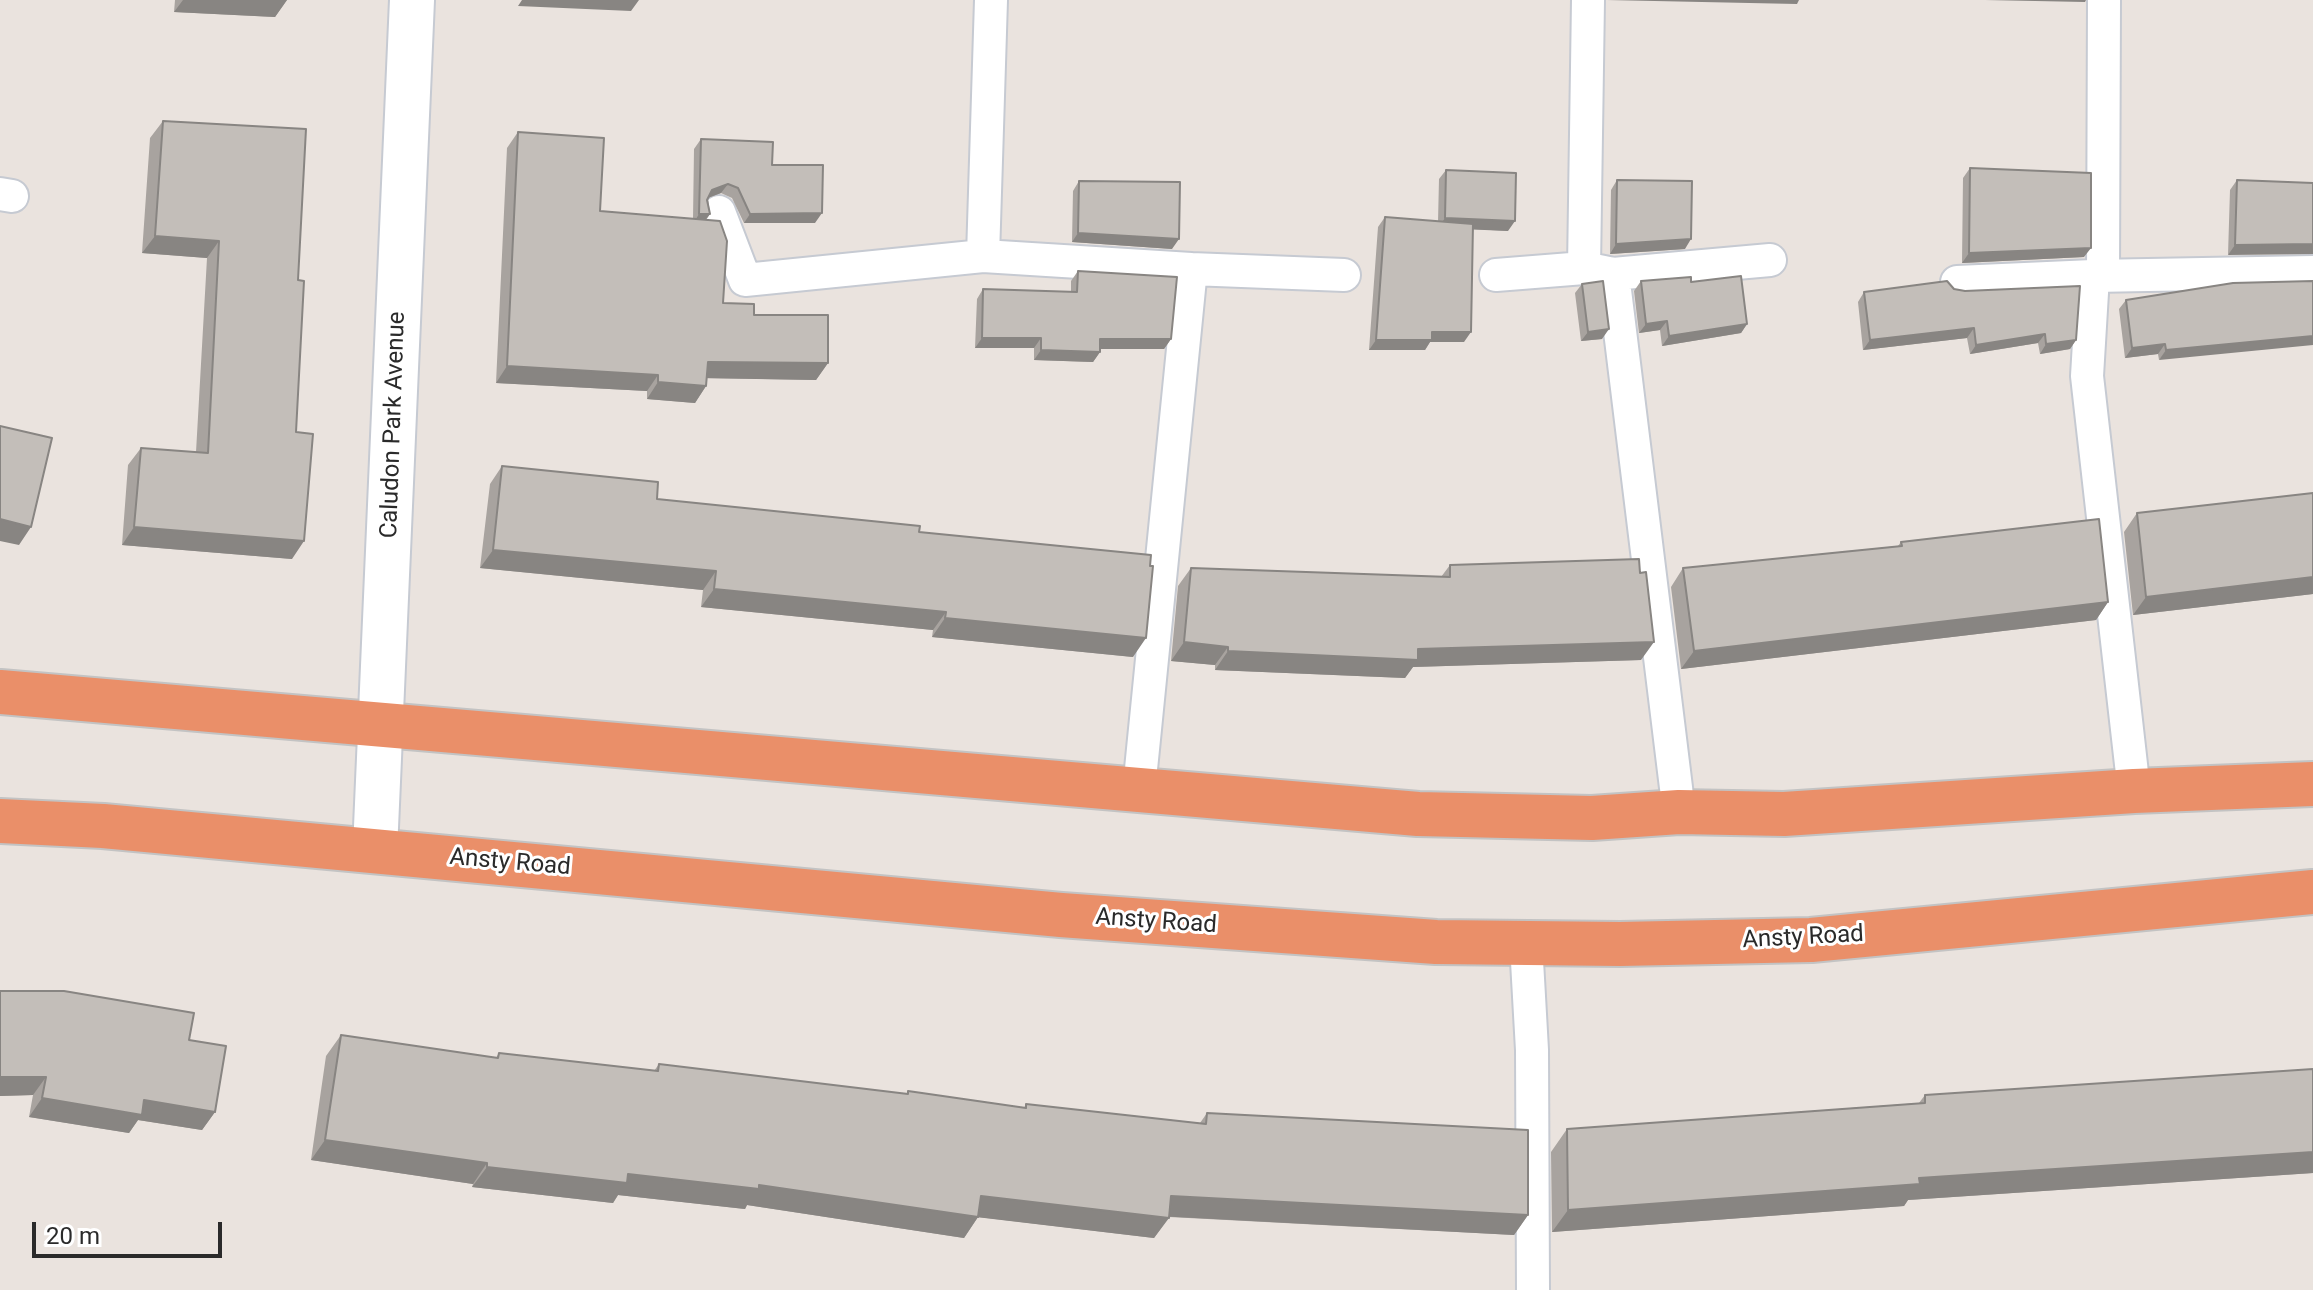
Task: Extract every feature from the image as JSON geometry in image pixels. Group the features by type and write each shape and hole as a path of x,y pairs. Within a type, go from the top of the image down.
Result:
{"highway":[{"path":"0,692 1418,814 1592,818 1679,812 1784,814 2134,791 2313,784"},
{"name":"Ansty Road","path":"0,821 103,826 375,850 1061,915 1436,942 1811,940 2313,892"}],"street":[{"name":"Caludon Park Avenue","path":"375,850 412,0"}],"lane":[{"path":"983,256 991,0"},
{"path":"1588,0 1599,271 1679,812"},
{"path":"2104,0 2098,276 2087,376 2134,791"},
{"path":"719,212 745,280 983,256 1344,275"},
{"path":"1496,275 1770,260"},
{"path":"1139,789 1191,269"},
{"path":"1957,282 2313,272"},
{"path":"1526,943 1532,1050 1533,1290"}],"building":[{"path":"163,121 306,129 298,280 304,281 296,432 313,434 304,541 134,527 141,448 208,453 219,241 155,236"},
{"path":"518,132 604,138 600,211 720,221 727,241 723,303 754,304 754,315 828,315 828,363 708,362 706,386 658,382 658,375 507,366"},
{"path":"701,139 773,142 772,165 823,165 822,213 750,214 738,188 728,184 712,190 707,200 710,214 699,214"},
{"path":"1970,168 2091,173 2091,248 1969,253"},
{"path":"1446,170 1516,173 1515,221 1445,218"},
{"path":"1617,180 1692,181 1691,239 1616,244"},
{"path":"2237,180 2313,183 2313,244 2235,245"},
{"path":"1079,181 1180,182 1179,239 1078,233"},
{"path":"1385,217 1473,224 1471,332 1432,332 1432,340 1376,340"},
{"path":"1078,271 1177,277 1171,339 1100,339 1100,352 1041,350 1041,338 982,338 983,289 1077,292"},
{"path":"1741,276 1747,324 1669,336 1667,321 1646,324 1641,281 1691,277 1691,282"},
{"path":"1603,281 1609,329 1588,332 1582,284"},
{"path":"1947,281 1954,289 1965,291 2080,286 2076,340 2046,344 2045,334 1976,345 1974,328 1870,340 1864,292"},
{"path":"2313,281 2313,336 2166,350 2165,344 2132,348 2126,300 2233,283"},
{"path":"0,426 52,438 31,527 0,519"},
{"path":"502,466 658,482 657,499 920,526 919,532 1151,555 1150,566 1153,566 1146,638 945,618 946,612 714,589 716,571 493,550"},
{"path":"2313,493 2313,577 2146,597 2137,513"},
{"path":"2099,519 2108,602 1694,651 1683,568 1902,546 1901,542"},
{"path":"1639,559 1640,573 1646,572 1654,642 1418,649 1418,660 1228,651 1228,647 1184,642 1191,568 1450,577 1450,565"},
{"path":"0,991 64,991 194,1013 189,1040 226,1046 215,1112 144,1100 142,1115 42,1098 46,1077 0,1077"},
{"path":"341,1035 498,1058 499,1053 658,1071 659,1064 908,1094 908,1091 1026,1108 1026,1104 1206,1124 1207,1113 1528,1130 1528,1215 1171,1196 1169,1218 981,1196 978,1217 759,1185 759,1189 628,1174 627,1183 487,1167 487,1163 325,1140"},
{"path":"2313,1069 2313,1152 1919,1178 1920,1184 1568,1210 1567,1129 1925,1103 1925,1095"}]}
